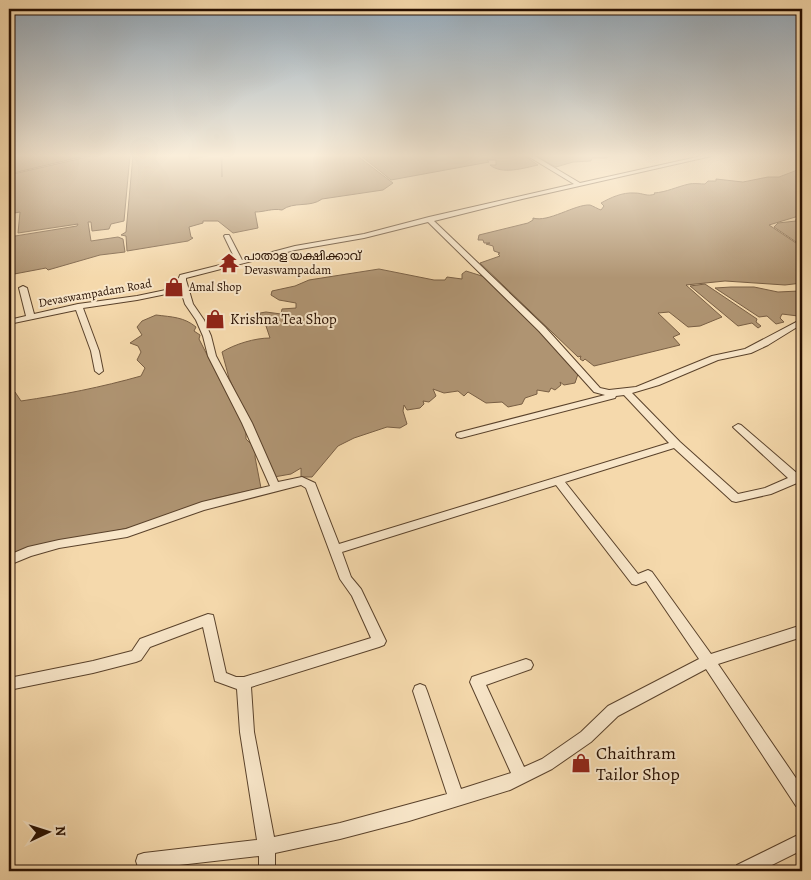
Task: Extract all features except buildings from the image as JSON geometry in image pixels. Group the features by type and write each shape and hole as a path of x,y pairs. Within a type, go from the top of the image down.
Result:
{"street":[{"path":"275,486 247,423 212,356 207,336 200,320 189,304 182,280 183,277 295,248 371,234 531,196"},
{"path":"429,219 542,328 597,390 613,395"},
{"path":"227,236 240,262"},
{"path":"22,288 30,316"},
{"name":"Devaswampadam Road","path":"9,322 78,306 137,298 185,288"},
{"path":"78,306 95,351 100,371"},
{"path":"460,435 626,392 676,375 715,358 751,350 802,321"},
{"path":"626,392 676,444 736,498 767,491 799,479 738,427"},
{"path":"336,549 676,444"},
{"path":"9,560 28,552 59,544 127,533 219,501 302,481 311,486 346,580 357,593 379,641 244,683 236,683 220,677 208,619 165,637 145,643 136,656 9,684"},
{"path":"560,481 636,580 648,575 802,800"},
{"path":"144,861 267,847 340,831 504,784 546,764 586,737 613,711 708,661 802,631"},
{"path":"520,776 477,682 526,665"},
{"path":"244,683 247,732 267,847 266,871"},
{"path":"420,691 456,798"},
{"path":"744,871 802,841"}],"shaded area":[{"path":"9,196 126,196 124,221 111,224 109,229 92,231 91,222 88,222 91,241 118,237 123,239 125,252 100,255 48,270 46,268 9,275 9,237 77,226 78,224 18,233 20,212 9,214"},
{"path":"129,196 342,196 287,207 282,210 275,209 255,212 258,228 233,233 218,221 203,221 203,223 189,227 191,237 193,238 188,241 127,251 126,236 121,235 126,232"},
{"path":"802,196 802,215 769,225 802,247 802,283 785,285 725,281 686,285 722,317 700,326 688,327 669,312 658,313 680,334 673,337 680,345 594,366 585,359 583,361 580,359 581,356 578,357 480,263 500,256 498,254 500,253 494,251 493,246 486,244 490,243 478,240 479,235 528,223 533,218 539,219 554,216 584,205 590,205 601,210 604,206 601,203 612,197"},
{"path":"802,217 802,246 774,227 778,223 796,221 796,219"},
{"path":"379,269 434,280 445,280 447,277 462,279 462,274 466,271 485,277 551,341 577,372 575,372 578,374 575,383 564,385 560,382 561,385 555,390 551,388 549,392 537,390 537,394 525,398 522,404 508,407 502,402 486,403 468,392 464,396 458,391 444,393 433,389 436,396 429,402 423,401 424,404 420,408 407,410 404,405 403,411 407,424 400,428 387,427 354,438 338,446 312,477 301,477 301,468 291,474 274,477 229,378 222,352 245,342 270,338 265,323 267,321 260,318 260,313 281,314 282,309 296,308 296,303 279,300 271,295 272,291 295,286 309,280"},
{"path":"705,284 757,319 756,322 761,326 758,328 752,323 738,326 690,286"},
{"path":"754,287 778,292 799,291 802,293 802,314 798,316 782,314 780,318 784,322 776,324 767,316 759,317 715,288"},
{"path":"156,315 182,319 196,327 194,331 200,335 199,339 246,431 246,439 256,449 255,457 261,488 216,498 152,523 24,550 9,557 9,393 15,392 21,401 112,384 141,376 145,368 137,360 141,352 138,346 130,343 142,335 137,327 142,321"}],"place":[{"name":"പാതാള യക്ഷിക്കാവ് Devaswampadam","path":"229,263"},
{"name":"Amal Shop","path":"174,287"},
{"name":"Krishna Tea Shop","path":"215,319"},
{"name":"Chaithram Tailor Shop","path":"581,763"}]}
